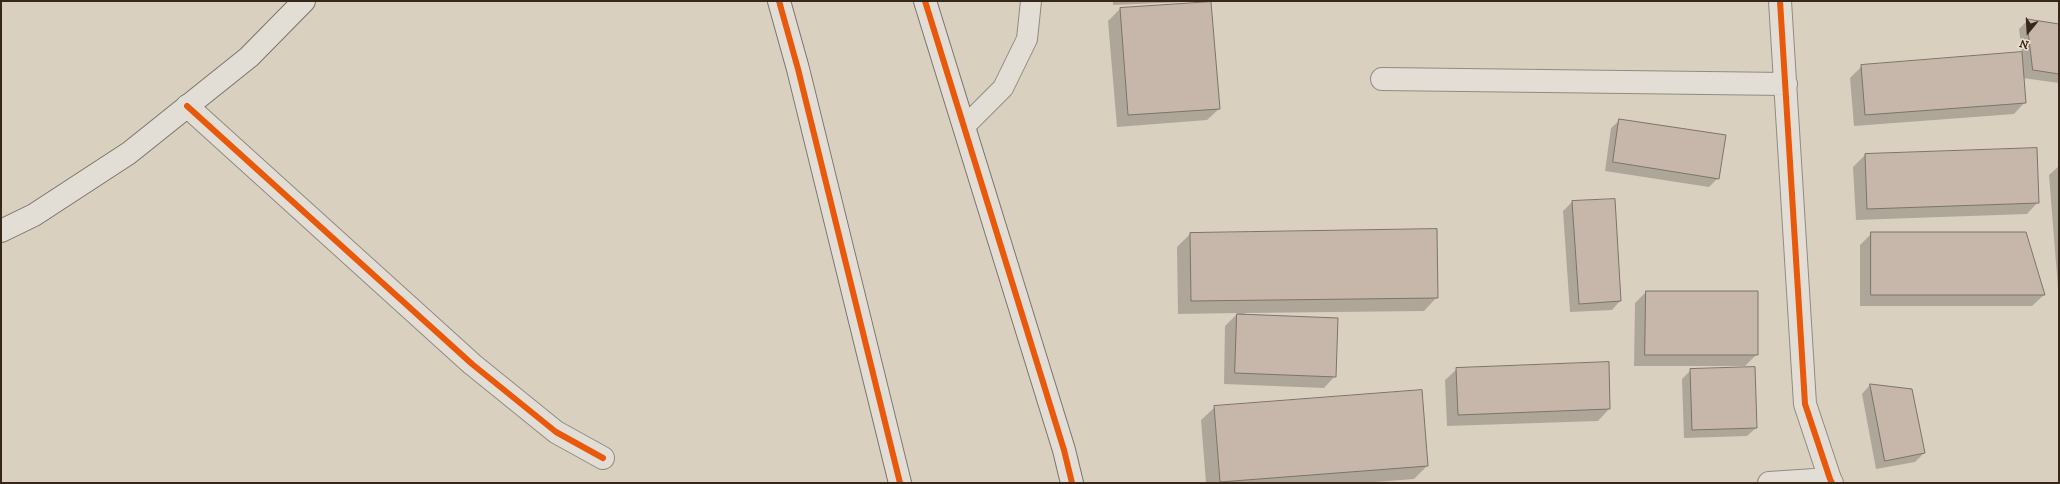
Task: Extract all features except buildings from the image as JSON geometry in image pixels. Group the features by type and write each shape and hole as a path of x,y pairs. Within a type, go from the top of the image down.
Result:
{"street":[{"path":"1,231 34,215 129,153 249,57 304,1"},
{"path":"779,1 798,69 900,483"},
{"path":"925,1 1064,450 1072,483"},
{"path":"1769,483 1831,481 1805,404 1780,1"},
{"path":"1382,79 1786,84"},
{"path":"187,106 472,364 556,432 603,458"}],"lane":[{"path":"964,127 1003,88 1027,39 1031,1"}],"cycle path":[{"path":"779,1 798,69 900,483"},
{"path":"925,1 1064,450 1072,483"},
{"path":"1780,1 1805,404 1832,483"},
{"path":"187,106 472,364 556,432 603,458"}]}
